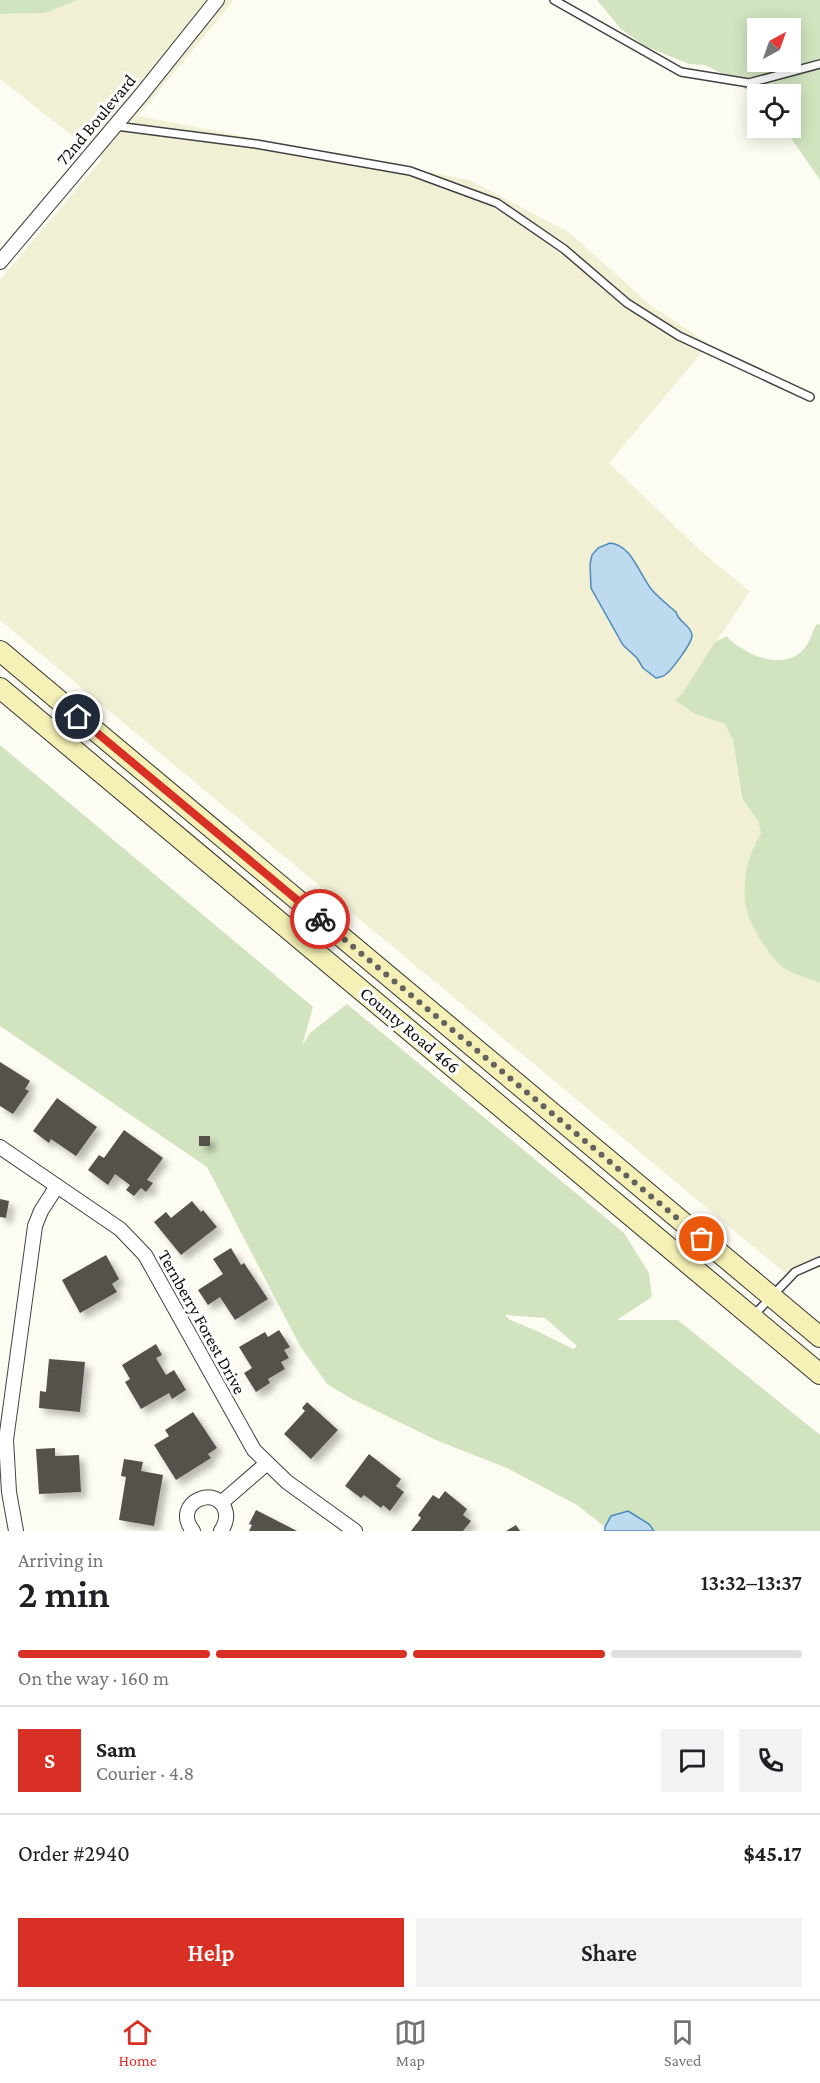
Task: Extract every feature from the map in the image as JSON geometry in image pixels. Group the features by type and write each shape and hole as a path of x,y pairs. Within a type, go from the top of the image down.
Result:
{"main road":[{"name":"County Road 466","path":"0,651 820,1337"},
{"name":"County Road 466","path":"0,688 820,1374"}],"street":[{"name":"72nd Boulevard","path":"0,262 116,126 217,0"},
{"name":"Ternberry Forest Drive","path":"0,1147 120,1229 145,1255 243,1432 266,1464 286,1482 356,1531"},
{"path":"16,1531 7,1467 9,1413 35,1226 41,1210 57,1186"},
{"path":"222,1503 266,1464"},
{"path":"193,1531 187,1519 189,1507 193,1502 204,1497 222,1503 227,1516 221,1531"}],"lane":[{"path":"554,0 681,72 749,83 820,64"},
{"path":"116,126 256,144 410,171 497,203 564,249 627,303 680,336 810,398"},
{"path":"753,1317 795,1272 820,1261"}],"green space":[{"path":"0,0 78,0 45,13 0,14"},
{"path":"78,0 234,0 138,116 470,180 570,233 650,305 709,344 609,463 703,553 750,591 682,694 675,700 695,714 725,724 733,740 741,799 758,821 761,833 753,846 799,976 820,983 820,1256 785,1273 0,620 0,280 102,159 0,79 0,14 45,13","holes":["629,553 650,588 689,628 681,655 664,676 656,678 643,669 637,658 623,645 591,588 592,555"]},
{"path":"597,0 820,0 820,180 791,138 801,138 801,84 747,84 747,91 735,80 705,65 689,64 645,46 621,29"},
{"path":"820,624 820,983 784,968 760,940 746,907 745,885 748,862 761,833 758,821 742,799 733,740 725,724 695,714 675,700 682,694 715,642 727,636 750,653 765,659 782,660 797,655 803,650 816,625"},
{"path":"0,745 313,1007 302,1046 310,1033 347,1004 624,1233 649,1273 652,1297 617,1320 678,1320 820,1435 820,1531 654,1531 642,1519 629,1513 616,1515 605,1527 577,1505 507,1468 438,1441 352,1399 327,1384 300,1346 207,1167 0,1026","holes":["505,1315 545,1318 577,1346 573,1349 510,1320"]}],"water":[{"path":"610,543 618,545 630,555 652,590 676,612 691,632 691,639 685,650 663,676 656,678 643,668 637,658 623,645 591,588 592,555 598,548"},
{"path":"628,1511 649,1524 654,1531 605,1531 611,1516"}],"building":[{"path":"0,1062 30,1081 25,1089 29,1091 13,1114 0,1106"},
{"path":"57,1098 97,1127 76,1156 51,1139 49,1143 33,1131"},
{"path":"124,1130 163,1158 147,1180 153,1183 146,1192 141,1188 134,1196 126,1190 130,1185 115,1174 108,1185 88,1170 99,1155 104,1158"},
{"path":"199,1136 210,1136 210,1146 199,1146"},
{"path":"0,1199 9,1201 6,1218 0,1217"},
{"path":"192,1201 217,1227 181,1255 154,1222 166,1212 171,1218"},
{"path":"231,1248 241,1265 244,1263 268,1299 235,1320 220,1297 208,1305 198,1290 223,1274 213,1259"},
{"path":"106,1255 119,1279 112,1284 117,1292 80,1313 62,1280"},
{"path":"279,1330 290,1347 284,1350 289,1358 281,1362 285,1369 268,1379 270,1383 256,1392 244,1373 252,1368 239,1347 265,1332 268,1337"},
{"path":"156,1344 162,1355 156,1358 166,1375 174,1370 186,1390 172,1399 169,1393 141,1409 125,1382 130,1379 122,1365"},
{"path":"49,1359 85,1362 80,1412 39,1408 40,1391 46,1392"},
{"path":"307,1402 338,1430 311,1459 284,1434 305,1411 302,1408"},
{"path":"193,1412 217,1448 208,1454 211,1458 176,1480 154,1445 169,1436 165,1430"},
{"path":"55,1448 55,1456 79,1455 81,1492 39,1494 36,1449"},
{"path":"369,1454 401,1479 396,1486 404,1492 390,1511 383,1505 381,1508 364,1495 361,1498 345,1486"},
{"path":"124,1459 143,1462 141,1471 163,1475 154,1526 119,1520 126,1477 121,1476"},
{"path":"445,1491 467,1509 463,1515 471,1521 463,1531 411,1531 421,1518 418,1515 433,1495 439,1499"},
{"path":"256,1510 297,1531 249,1531 252,1525 249,1524"},
{"path":"516,1525 520,1531 506,1531"}],"way so far":[{"path":"320,919 702,1239"}],"route":[{"path":"78,717 320,919"}]}
